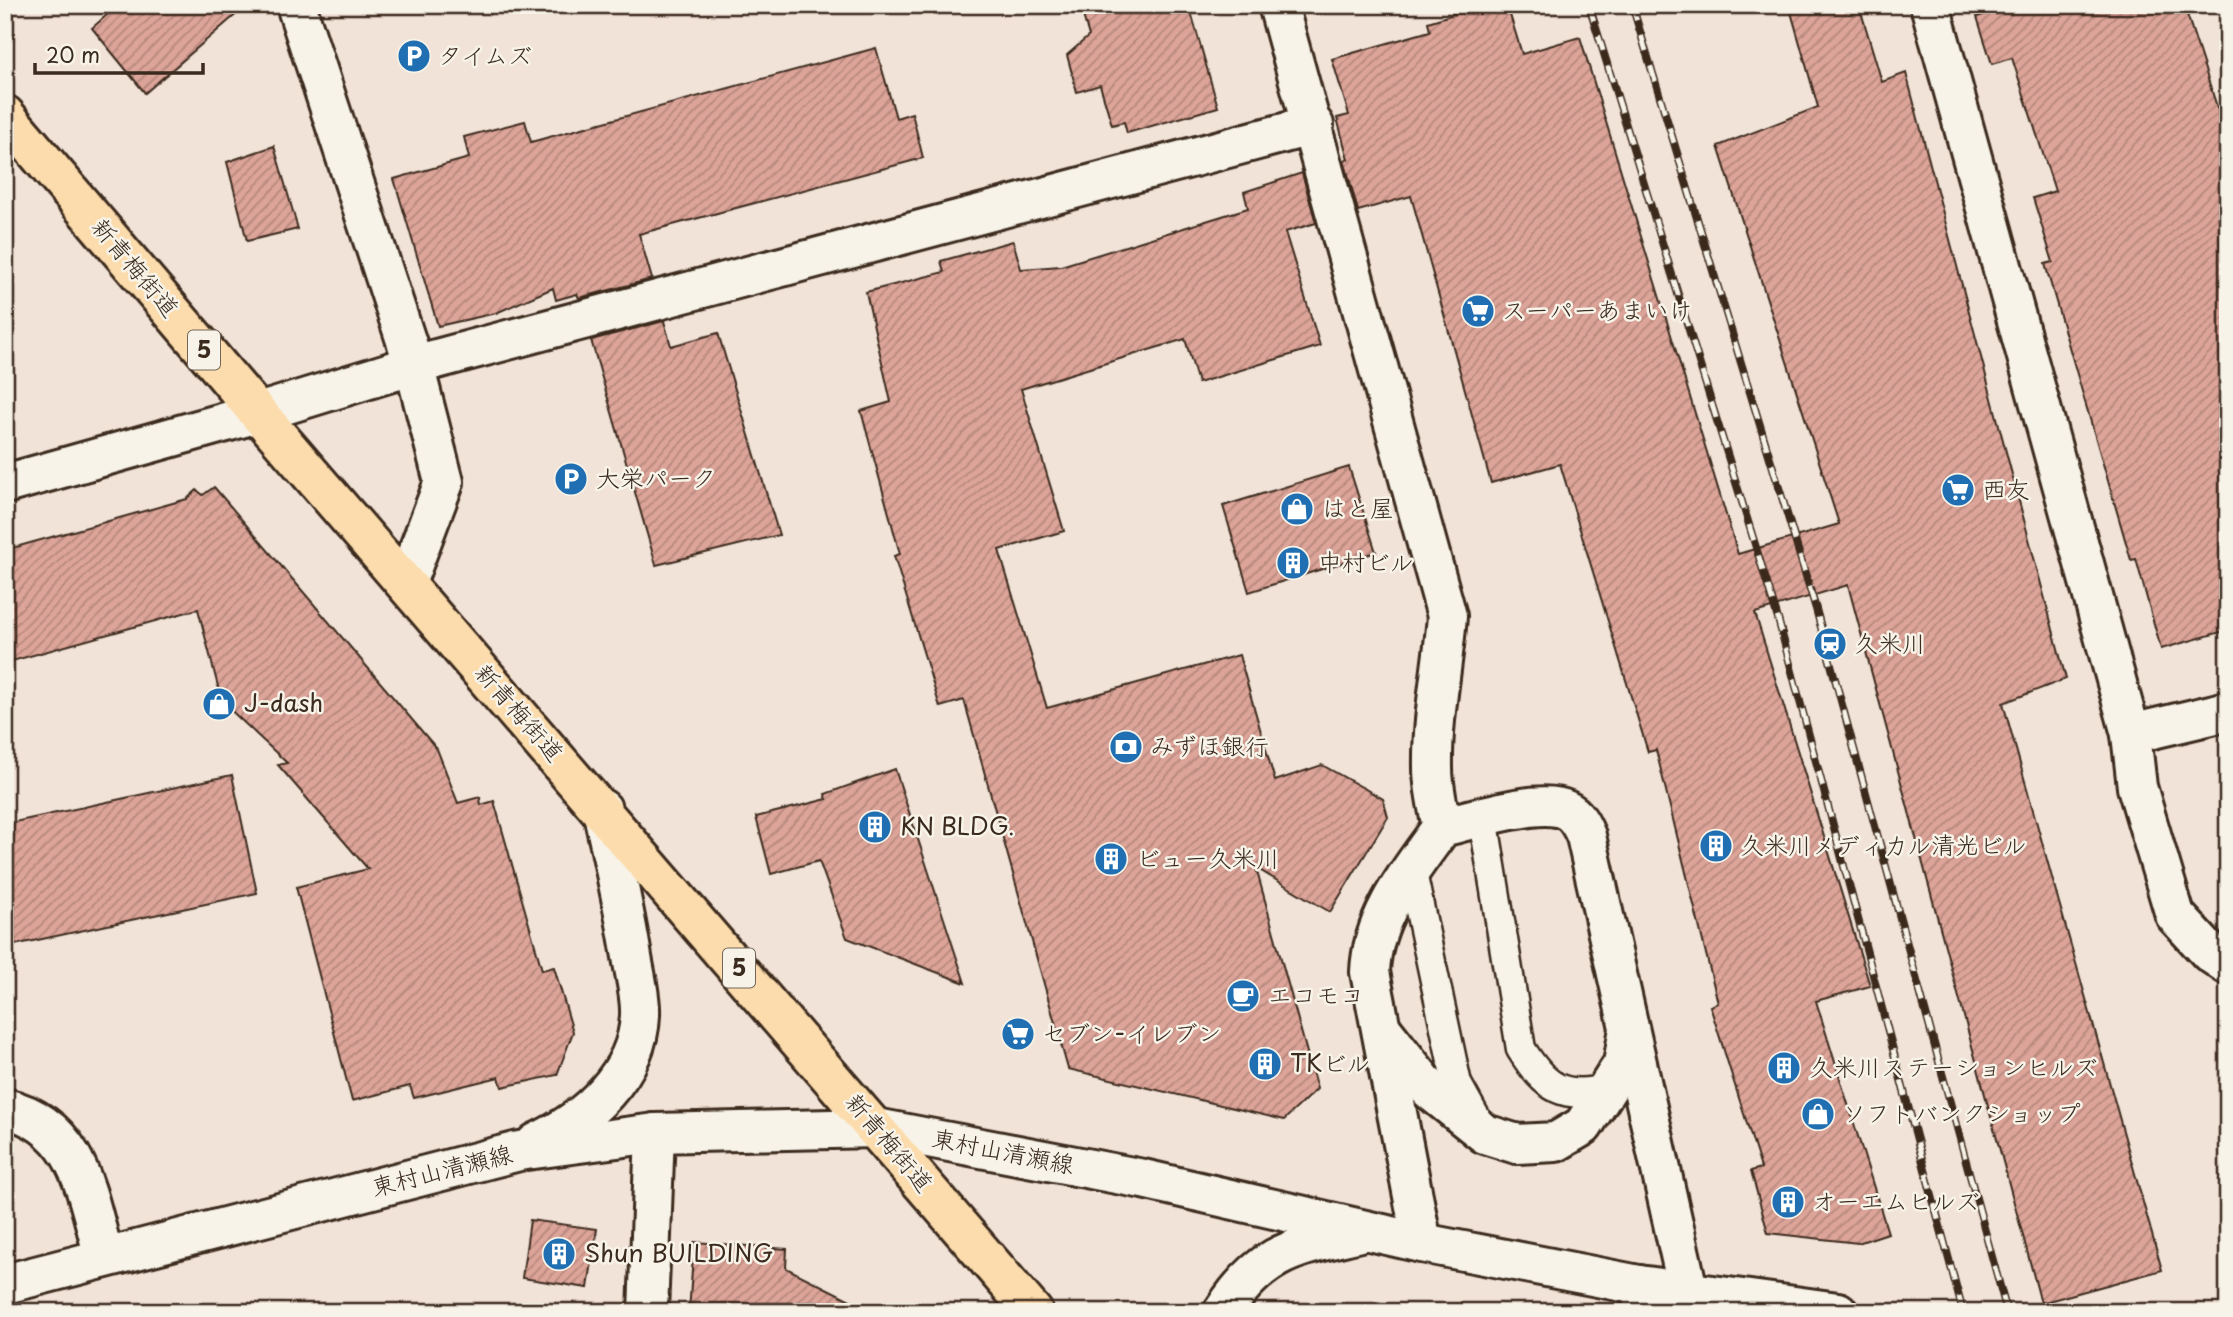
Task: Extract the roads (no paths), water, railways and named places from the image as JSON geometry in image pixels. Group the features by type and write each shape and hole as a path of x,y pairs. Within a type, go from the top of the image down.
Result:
{"main road":[{"name":"新青梅街道","path":"5,115 257,413 602,809 1033,1312"}],"street":[{"path":"296,5 414,365 444,482 406,583"},
{"path":"1278,5 1314,125 1447,616 1443,670 1434,722 1433,771 1442,827"},
{"path":"1930,5 2131,734 2137,787 2175,915 2222,955"},
{"path":"5,484 257,413 414,365 1314,125"},
{"path":"2131,734 2228,712"},
{"path":"1422,1243 1370,972 1371,949 1377,927 1411,868 1442,827 1542,806 1566,810 1580,822 1586,836 1688,1290"},
{"path":"519,1151 563,1130 597,1103 619,1077 634,1046 640,1016 637,990 602,809"},
{"path":"1381,1028 1430,1090 1485,1134 1517,1144 1556,1142 1583,1126 1623,1064 1628,1032"},
{"path":"5,1108 32,1118 68,1147 77,1162 104,1257"},
{"name":"東村山清瀬線","path":"5,1284 519,1151 656,1133 876,1128 1143,1179 1369,1230 1643,1298 1688,1290 1838,1312"},
{"path":"648,1312 656,1133"},
{"path":"1223,1312 1245,1280 1282,1252 1369,1230"}],"lane":[{"path":"1483,817 1521,1049 1539,1077 1560,1091 1586,1094 1610,1088"},
{"path":"1411,868 1457,1084 1485,1134"}],"railway":[{"path":"1589,5 1778,619 1963,1312"},
{"path":"1632,5 1816,609 2007,1312"}],"place":[{"name":"タイムズ","path":"414,56"},
{"name":"スーパーあまいけ","path":"1478,311"},
{"name":"大栄パーク","path":"571,479"},
{"name":"西友","path":"1958,490"},
{"name":"はと屋","path":"1297,509"},
{"name":"中村ビル","path":"1293,563"},
{"name":"久米川","path":"1830,644"},
{"name":"J-dash","path":"219,704"},
{"name":"みずほ銀行","path":"1126,747"},
{"name":"KN BLDG.","path":"875,827"},
{"name":"久米川メディカル清光ビル","path":"1716,846"},
{"name":"ビュー久米川","path":"1111,859"},
{"name":"エコモコ","path":"1243,996"},
{"name":"セブン-イレブン","path":"1018,1034"},
{"name":"TKビル","path":"1265,1064"},
{"name":"久米川ステーションヒルズ","path":"1784,1068"},
{"name":"ソフトバンクショップ","path":"1818,1114"},
{"name":"オーエムヒルズ","path":"1788,1202"},
{"name":"Shun BUILDING","path":"559,1254"}]}
